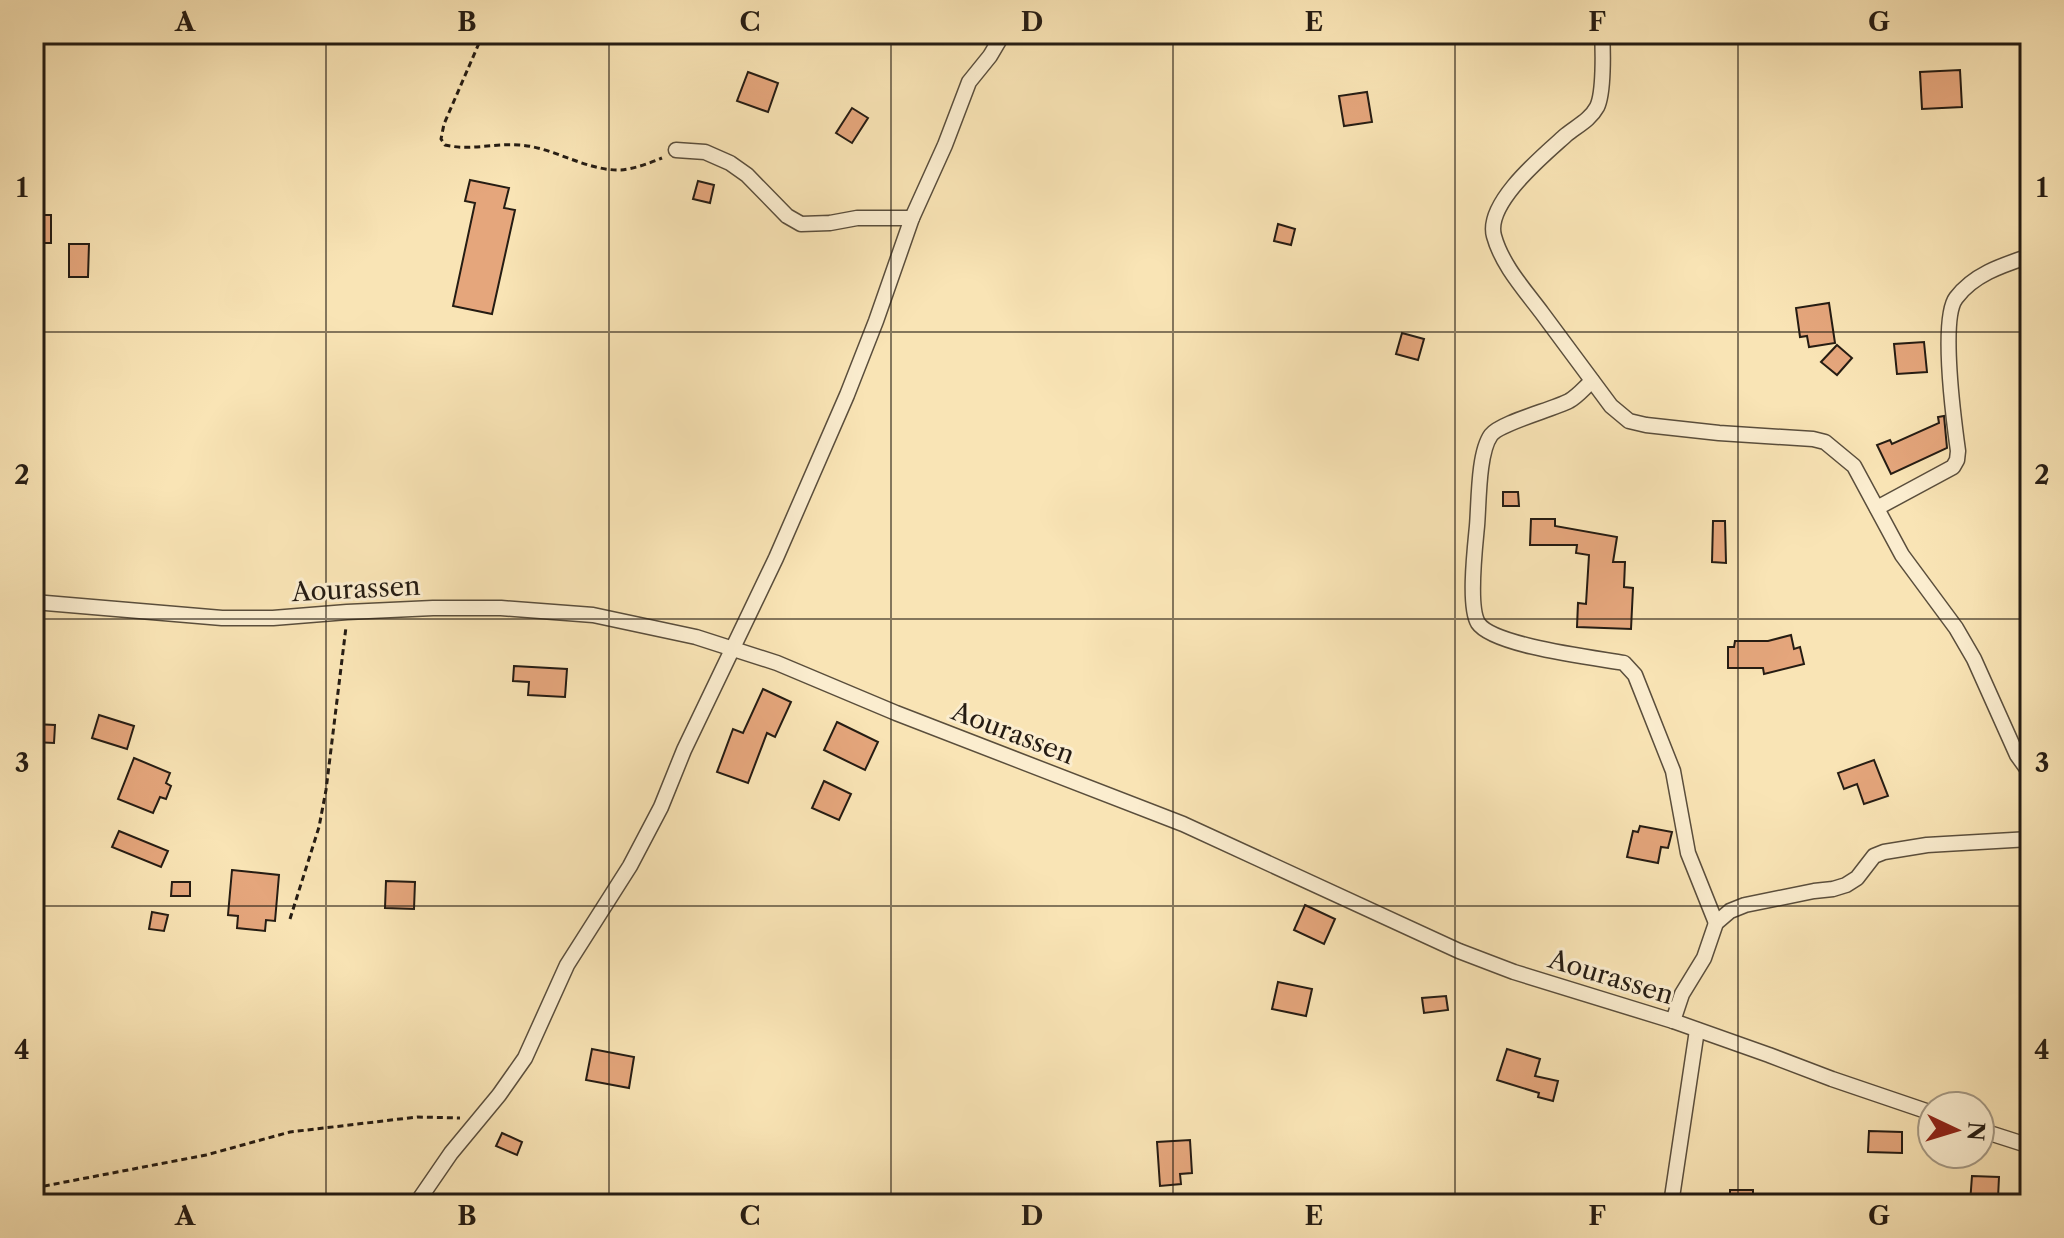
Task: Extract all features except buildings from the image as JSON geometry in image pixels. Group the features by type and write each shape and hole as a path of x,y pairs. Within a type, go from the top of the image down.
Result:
{"street":[{"path":"416,1204 451,1153 525,1058 567,965 636,854 661,807 684,750 776,558 847,395 912,218 969,82 1003,34"},
{"path":"1602,34 1598,104 1588,119 1568,133 1514,184 1498,209 1493,233 1510,270 1611,406 1629,421 1825,442 1854,466 1902,555 1956,628 1974,659 2017,755 2030,773"},
{"path":"676,150 705,152 730,163 747,175 787,216 801,224 857,218 912,218"},
{"path":"1877,508 1953,467 1958,451 1951,395 1948,325 1953,301 1983,274 2030,256"},
{"path":"1592,381 1571,400 1506,425 1491,434 1483,455 1473,567 1474,614 1479,625 1488,633 1541,650 1624,663 1635,675 1673,771 1688,853 1716,923"},
{"name":"Aourassen","path":"34,602 222,618 460,608 550,611 593,615 696,637 777,663 896,713 1183,824 1459,951 1514,972 1673,1021 1916,1108"},
{"path":"1673,1021 1682,994 1704,958 1716,923 1730,911 1745,905 1846,885 1857,878 1874,856 1884,852 1927,845 2030,839"},
{"path":"1671,1204 1697,1030"},
{"path":"1996,1135 2030,1146"}],"path":[{"path":"483,34 444,124 441,139 445,145 465,148 522,145 592,166 622,170 660,159 676,150"},
{"path":"290,919 319,827 326,790 347,612"},
{"path":"34,1188 206,1155 290,1132 417,1117 480,1118"}]}
